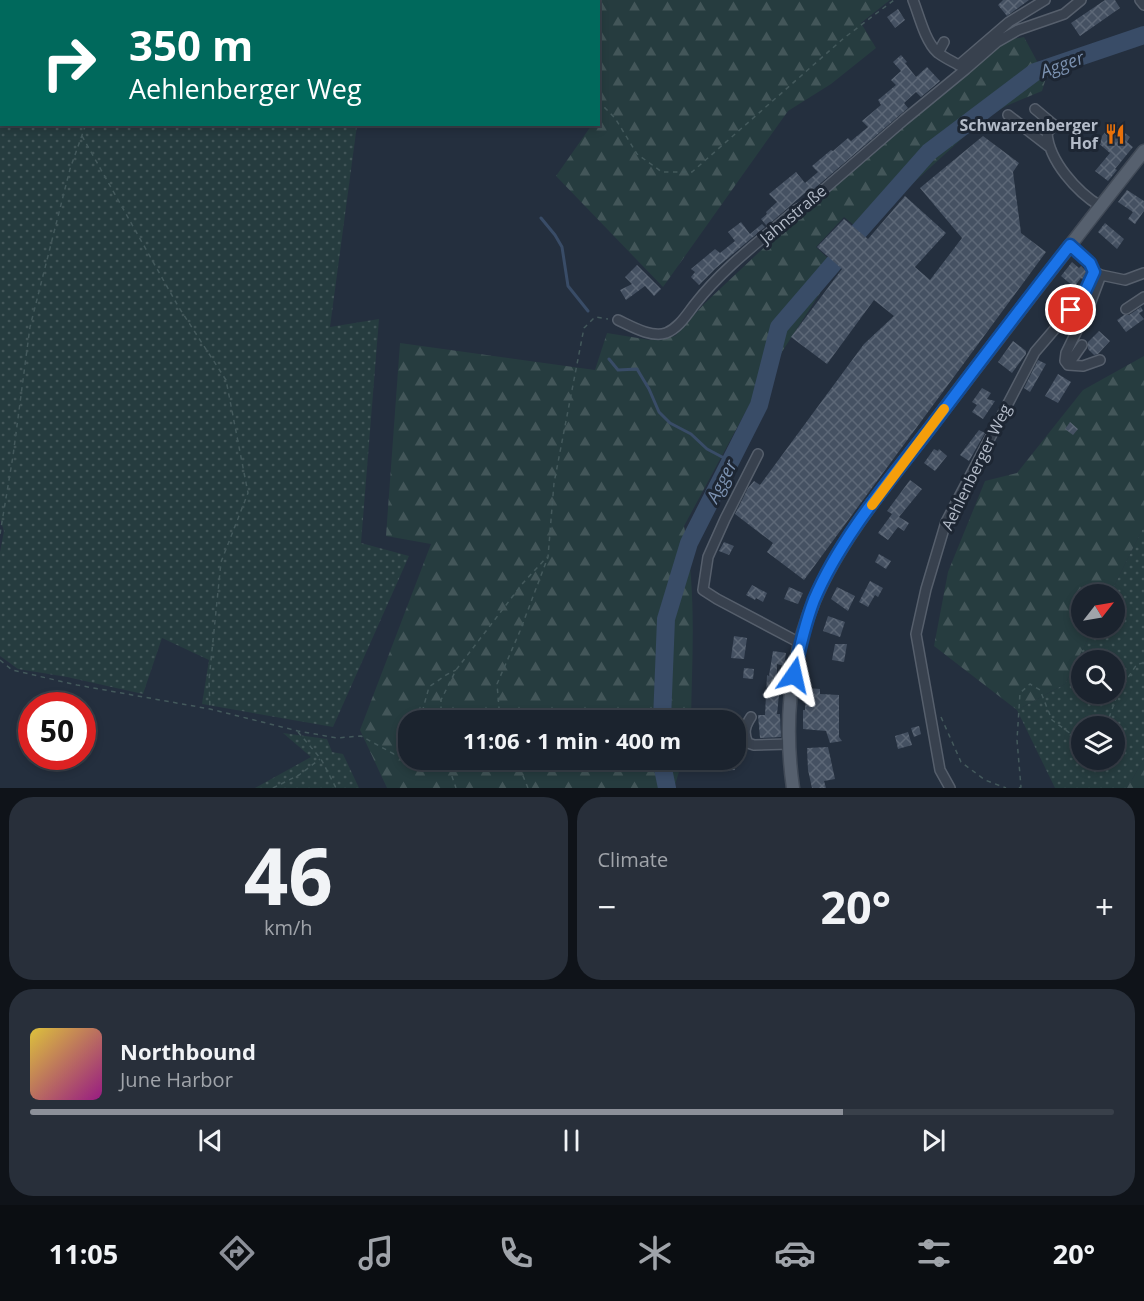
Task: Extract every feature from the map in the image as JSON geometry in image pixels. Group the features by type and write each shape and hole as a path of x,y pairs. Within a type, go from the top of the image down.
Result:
{"main road":[{"path":"794,788 789,744 791,692 800,643 814,601 828,571 848,539 894,476 1144,151"}],"street":[{"path":"913,0 928,39 938,53 963,67 1009,22 1045,0"},
{"name":"Jahnstraße","path":"618,320 652,333 664,334 674,329 710,285 796,210 807,204 963,67 1018,30 1064,14 1081,0"},
{"path":"1140,0 1144,5"},
{"path":"938,53 944,42"},
{"path":"1035,109 1054,125 1047,134 1048,146"},
{"path":"1008,115 1048,146 1065,175 1091,201 1100,206"},
{"path":"1070,245 1090,263 1097,273 1125,280 1144,273"},
{"path":"1068,365 1065,362 1066,353 1090,304 1097,273"},
{"name":"Aehlenberger Weg","path":"950,788 940,770 916,634 926,589 946,522 1035,352 1083,296 1097,273"},
{"path":"1126,309 1144,297"},
{"path":"1068,365 1082,345"},
{"path":"1068,365 1083,366 1100,360"},
{"path":"758,454 708,557 703,590 800,643"},
{"path":"751,717 745,732 748,743 754,745 789,744"}],"path":[{"path":"600,102 615,118 637,154 662,172 692,172 844,38 894,0"},
{"path":"0,534 30,327 70,169 86,126"},
{"path":"82,136 178,306 226,380 248,493 221,562 209,680 210,709"},
{"path":"499,710 497,684 548,557 554,483 584,327 595,317 618,320"},
{"path":"441,710 441,700 456,670 523,583 548,557"},
{"path":"0,660 12,669 77,685 210,709 298,731 337,738 361,736 394,754 398,749"},
{"path":"1110,716 1118,693 1137,664 1144,663"},
{"path":"423,710 429,687 456,670"},
{"path":"1019,788 1021,787 1017,740 1020,693 1030,684 1040,690 1052,720 1071,734"},
{"path":"938,711 961,762 985,780 1005,788"},
{"path":"298,731 321,759 336,788"},
{"path":"273,788 299,775 321,759"},
{"path":"450,770 456,788"},
{"path":"521,770 528,788"}],"green space":[{"path":"600,0 890,0 861,23 876,48 831,84 788,111 663,287 556,176 591,126 600,126"},
{"path":"1024,37 1046,78 1042,91 1006,106 979,123 910,186 865,234 844,217 816,247 837,267 759,387 684,526 692,598 691,710 398,710 398,770 680,770 674,788 387,788 360,730 431,544 386,536 400,343 595,370 607,333 650,340 675,336 705,303 788,225 1007,40"},
{"path":"0,126 357,126 330,327 379,319 361,543 409,556 333,727 202,704 209,660 162,638 143,694 18,669 0,656 0,552 4,531 0,519"},
{"path":"1144,356 1144,526 1115,584 1071,584 1071,638 1088,638 1082,650 1071,650 1071,672 1065,684 1017,710 934,646 948,572 985,481 1017,473 1083,390"},
{"path":"1144,526 1144,759 1127,788 1055,788 1017,710 1065,684 1071,672 1071,704 1125,704 1125,650 1082,650 1088,638 1125,638 1125,584 1115,584"},
{"path":"283,733 327,739 332,752 343,754 359,788 255,788 311,757"},
{"path":"1144,759 1144,788 1127,788"}],"building":[{"path":"1003,0 1029,0 1007,16 998,5"},
{"path":"1105,0 1115,0 1120,8 1080,36 1071,23"},
{"path":"898,9 905,20 895,28 887,17"},
{"path":"901,55 916,77 927,67 940,81 921,97 916,92 904,103 908,108 807,195 805,193 767,226 761,219 777,202 769,194 796,172 805,183 818,172 812,166 848,138 851,141 868,127 862,121 881,105 878,100 896,85 891,80 901,71 893,62"},
{"name":"Schwarzenberger Hof","path":"1111,122 1130,137 1127,142 1133,147 1108,181 1095,171 1110,153 1097,142"},
{"path":"983,136 1019,163 1013,172 1021,233 1046,252 804,580 767,552 773,543 735,514 748,488 754,481 760,485 864,344 894,316 874,300 827,364 791,337 842,269 817,247 844,219 868,239 905,196 946,233 915,267 930,280 962,238 920,188"},
{"path":"1127,190 1144,201 1144,211 1135,224 1128,219 1133,212 1118,202"},
{"path":"741,222 750,234 762,224 765,227 699,285 691,277 695,272 691,269 715,249 720,253 735,241 728,232"},
{"path":"1105,223 1124,239 1117,249 1098,232"},
{"path":"1072,262 1087,272 1074,287 1061,276"},
{"path":"637,265 661,289 654,296 645,286 626,300 620,290 632,284 625,277"},
{"path":"1141,307 1143,311 1139,313 1144,319 1126,332 1117,320"},
{"path":"1099,331 1110,341 1098,354 1094,355 1088,349 1088,342"},
{"path":"1013,341 1026,351 1026,354 1012,373 998,362"},
{"path":"1038,360 1046,364 1030,392 1024,388"},
{"path":"1058,374 1071,382 1058,403 1045,396"},
{"path":"982,388 991,393 987,399 995,401 983,419 972,412 977,405 972,402"},
{"path":"1070,422 1078,429 1073,435 1065,429"},
{"path":"979,430 985,433 969,461 960,455"},
{"path":"934,449 938,451 939,449 947,456 935,471 924,463"},
{"path":"910,480 922,489 899,517 909,523 904,531 898,527 888,540 878,533 892,514 887,511"},
{"path":"724,542 734,546 729,555 719,551"},
{"path":"879,554 891,561 886,569 875,562"},
{"path":"870,581 883,588 878,597 875,595 868,607 859,602"},
{"path":"752,585 767,593 763,602 746,595"},
{"path":"789,587 803,593 798,604 784,599"},
{"path":"837,587 855,596 848,611 831,599"},
{"path":"828,616 845,622 840,637 823,631"},
{"path":"734,636 747,638 744,659 731,658"},
{"path":"835,644 847,644 844,662 832,660"},
{"path":"773,651 786,653 784,666 777,664 777,681 783,681 777,714 780,714 781,737 760,738 758,715 765,715 767,675 769,676"},
{"path":"744,668 754,669 753,679 743,678"},
{"path":"806,688 820,689 820,694 839,695 839,737 842,741 830,743 826,731 803,729"},
{"path":"919,726 921,734 914,737 911,728"},
{"path":"908,732 912,745 898,749 895,736"},
{"path":"828,747 835,779 824,781 826,788 812,788 807,748"}],"waterway":[{"name":"Agger","path":"859,231 929,152 1035,72 1144,35"},
{"path":"541,218 562,247 568,286 588,311"},
{"name":"Agger","path":"662,710 666,619 689,543 759,405 779,327 834,263"},
{"path":"609,359 618,370 637,369 659,412 670,423 691,434 707,449 724,458 726,471"},
{"name":"Agger","path":"663,770 667,788"}],"slow traffic":[{"path":"872,505 944,409"}],"place":[{"name":"Schwarzenberger Hof","path":"1115,134"}],"route":[{"path":"794,675 800,643 814,601 828,571 848,539 1070,245 1090,263 1094,272 1083,296 1071,310"}]}
